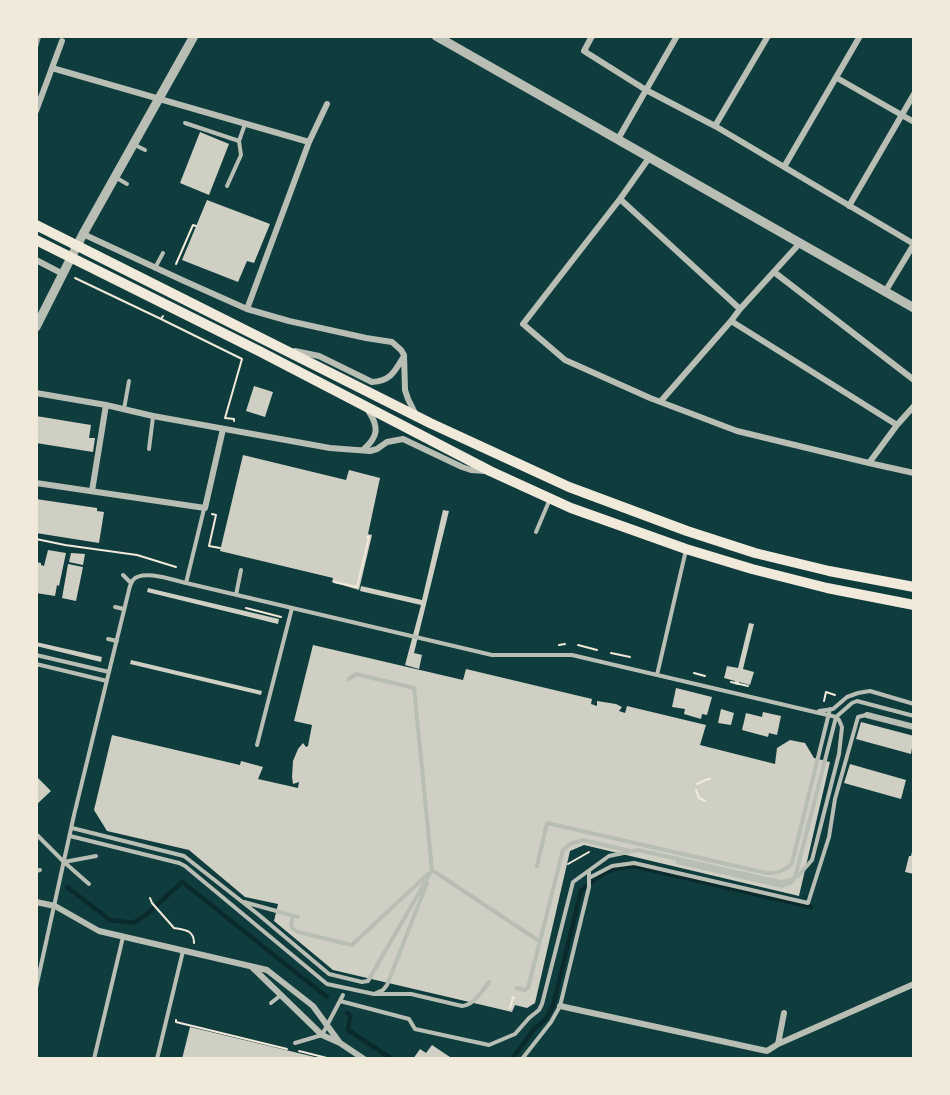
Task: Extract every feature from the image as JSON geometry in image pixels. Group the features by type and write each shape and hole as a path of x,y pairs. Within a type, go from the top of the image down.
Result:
{"main road":[{"path":"36,225 483,448 569,487 687,531 755,553 829,571 914,587"},
{"path":"36,240 259,351 490,471 571,508 686,549 752,569 914,605"}],"street":[{"path":"36,327 83,234 194,36"},
{"path":"436,36 914,308"},
{"path":"592,36 584,51 646,90 715,126 914,244 885,292"},
{"path":"618,139 677,36"},
{"path":"715,126 768,36"},
{"path":"784,167 859,38 850,36"},
{"path":"36,111 62,41"},
{"path":"52,68 309,142"},
{"path":"837,78 914,122"},
{"path":"849,206 914,94"},
{"path":"246,309 281,207 327,104"},
{"path":"650,158 523,324 565,360 661,402 737,430 914,473"},
{"path":"620,199 740,309"},
{"path":"83,234 246,309 289,321 392,342 404,355 405,390 416,415"},
{"path":"661,402 800,243"},
{"path":"36,261 63,273"},
{"path":"774,272 914,380"},
{"path":"731,321 897,425"},
{"path":"286,350 319,356 372,382 389,378 404,355"},
{"path":"36,393 330,447 370,451 387,442 403,439 462,467 490,471"},
{"path":"92,491 93,468 106,405"},
{"path":"363,450 374,440 376,426 364,405"},
{"path":"869,463 914,406"},
{"path":"36,483 205,508 223,429"},
{"path":"867,715 914,727"},
{"path":"36,902 55,906 99,931 267,970 313,1006 340,1043"},
{"path":"251,966 322,1035 340,1043 364,1059"},
{"path":"560,1006 766,1051 914,984"},
{"path":"778,1044 784,1013"}],"lane":[{"path":"185,123 239,141"},
{"path":"227,186 241,155 239,141 245,123"},
{"path":"134,144 145,150"},
{"path":"115,177 127,184"},
{"path":"155,268 163,253"},
{"path":"124,409 129,381"},
{"path":"149,449 153,416"},
{"path":"536,532 550,498"},
{"path":"186,583 205,508"},
{"path":"190,538 197,540"},
{"path":"657,675 686,549"},
{"path":"236,595 241,570"},
{"path":"123,575 131,583"},
{"path":"36,988 74,815 124,609 131,583 141,575 186,583 492,655 572,655 816,712 836,717 839,720 842,727 839,754 812,860 798,876 780,882 638,850 609,856 573,882 539,1010 515,1034 489,1045 415,1029 409,1019 340,1001"},
{"path":"115,607 124,609"},
{"path":"257,745 292,608"},
{"path":"108,639 117,641"},
{"path":"36,655 110,672"},
{"path":"36,664 107,681"},
{"path":"349,679 356,674 414,688 432,870 387,985 383,990 374,994"},
{"path":"816,712 833,709 847,697 870,691 914,704"},
{"path":"516,988 525,990 528,988 563,850 570,844 583,840 782,886 792,882 796,874 836,717 857,701 914,716"},
{"path":"537,866 547,823 766,873 780,872 792,863 830,709"},
{"path":"589,879 612,866 634,863 808,903 829,845 835,799 858,717 867,715"},
{"path":"66,813 74,815"},
{"path":"72,828 188,858 329,974 362,982 368,981 432,870"},
{"path":"36,834 89,884"},
{"path":"70,836 185,866 321,982 335,987 374,994 411,994 468,1006 489,982"},
{"path":"64,862 96,856"},
{"path":"432,870 539,941"},
{"path":"292,919 291,925 297,932 352,945 432,870"},
{"path":"522,1059 551,1022 560,1006 590,888 589,871"},
{"path":"241,901 298,917"},
{"path":"94,1059 123,936"},
{"path":"157,1059 183,950"},
{"path":"271,1003 281,995"},
{"path":"295,1043 322,1035 343,995"}],"path":[{"path":"176,264 193,225 196,226"},
{"path":"74,278 242,359 225,418 234,419 233,423"},
{"path":"162,320 166,310"},
{"path":"212,514 216,515 208,546 220,548"},
{"path":"334,582 357,586 369,537 367,537"},
{"path":"36,539 137,555 176,567"},
{"path":"237,605 281,616 288,624"},
{"path":"578,645 597,650"},
{"path":"611,653 630,657"},
{"path":"737,683 748,686"},
{"path":"823,704 826,692"},
{"path":"697,784 710,779"},
{"path":"696,790 699,798 705,801"},
{"path":"577,858 591,850"},
{"path":"150,898 174,928 188,930 192,934 194,943"},
{"path":"510,1008 513,998"},
{"path":"176,1020 176,1022 287,1048"},
{"path":"298,1051 331,1059"}],"building":[{"path":"200,132 229,144 209,195 180,183"},
{"path":"207,200 270,224 254,263 247,261 238,282 182,260"},
{"path":"254,386 273,392 265,417 246,411"},
{"path":"36,416 91,425 89,438 95,438 93,452 36,443"},
{"path":"243,455 346,480 349,470 380,478 368,534 372,535 359,590 332,582 333,578 220,551"},
{"path":"36,499 97,508 97,511 104,512 99,543 36,533"},
{"path":"443,510 449,511 414,653 422,655 419,669 405,665 421,605 360,591 361,586 422,600"},
{"path":"48,550 66,553 55,596 36,593 36,562 44,566"},
{"path":"71,553 85,554 83,565 69,562"},
{"path":"68,564 83,567 76,601 62,598"},
{"path":"148,588 279,619 278,624 147,592"},
{"path":"749,623 754,624 743,669 754,672 750,685 739,682 739,685 734,684 735,681 724,678 727,666 738,668"},
{"path":"36,642 102,657 101,662 36,646"},
{"path":"313,645 463,680 466,669 592,699 591,704 597,706 597,701 616,704 622,707 619,711 625,713 627,706 706,725 700,745 775,764 777,748 790,740 805,743 814,758 830,762 799,896 584,845 570,851 535,1003 527,1008 515,1005 512,1012 333,970 274,921 278,904 245,897 189,850 107,831 94,810 112,735 240,765 241,761 263,767 258,779 298,788 299,782 293,784 293,761 303,743 306,747 308,746 312,725 294,721"},
{"path":"131,660 262,691 261,695 130,664"},
{"path":"676,688 712,697 707,715 702,714 701,719 684,714 685,709 672,707"},
{"path":"721,709 734,713 731,725 718,723"},
{"path":"763,712 781,716 777,735 769,733 768,737 742,730 746,713 762,717"},
{"path":"861,722 914,736 911,754 856,739"},
{"path":"850,764 906,780 901,799 844,783"},
{"path":"36,776 51,791 36,805"},
{"path":"914,848 914,874 905,872"},
{"path":"190,1027 319,1058 319,1059 182,1059"},
{"path":"432,1045 453,1059 413,1059 420,1049 426,1053"}],"waterway":[{"path":"512,1059 534,1029 546,1019 553,1006 581,891 596,878 613,869 634,866 811,907"},
{"path":"67,887 110,920 133,923 146,915 182,882 327,997"},
{"path":"347,1013 350,1015 348,1030 392,1059"}],"railway":[{"path":"36,46 39,36"}]}
